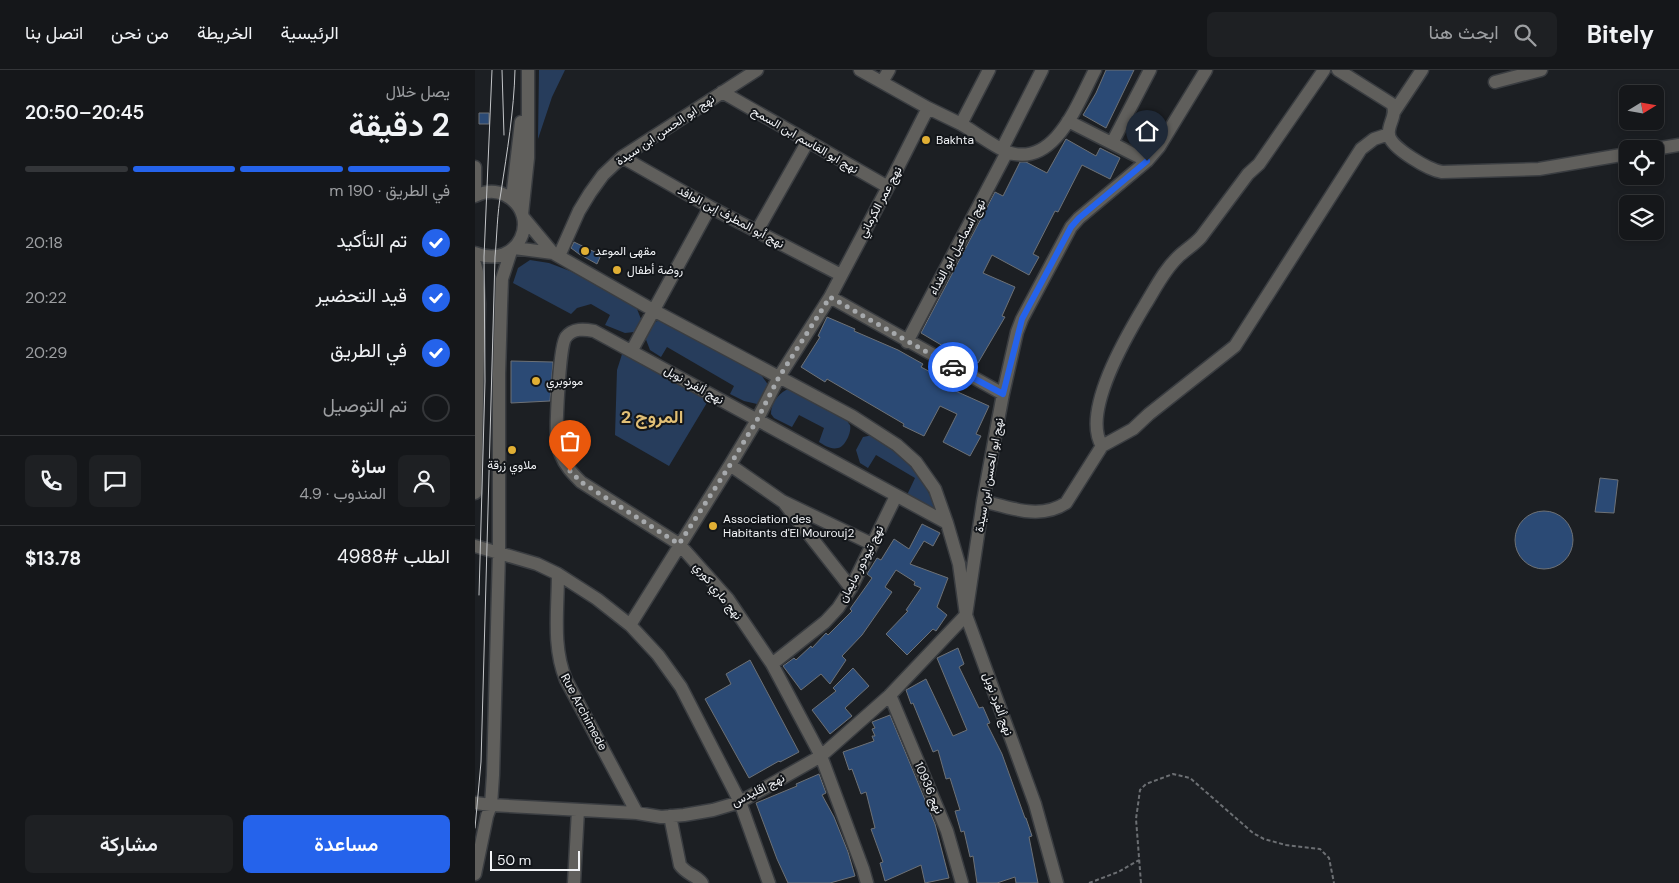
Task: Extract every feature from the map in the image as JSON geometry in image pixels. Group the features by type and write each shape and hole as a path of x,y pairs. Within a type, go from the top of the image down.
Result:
{"street":[{"path":"475,167 475,195 494,192 501,193 511,199 517,166 527,70"},
{"path":"475,874 491,805 499,553 499,374 502,279 513,250 521,239 522,234 528,158 527,70"},
{"name":"نهج ابو الحسن ابن سيدة","path":"556,255 579,211 603,175 623,157 757,70"},
{"path":"860,70 961,124 1005,150 1022,154 1045,148 1055,139 1068,122 1095,70"},
{"path":"882,82 889,70"},
{"path":"961,124 989,70"},
{"name":"نهج اسماعيل ابو الفداء","path":"907,342 1005,150 1042,70"},
{"path":"1112,143 1149,70"},
{"name":"نهج ابو الحسن ابن سيدة","path":"966,616 983,501 1003,394 1022,319 1071,227 1079,218 1147,161 1159,147 1206,70"},
{"path":"1102,446 1097,438 1101,401 1111,368 1127,335 1163,276 1177,257 1201,237 1248,174 1259,164 1324,70"},
{"path":"1338,70 1392,104 1394,112"},
{"path":"1421,70 1394,112 1389,134 1391,140 1397,146 1425,167 1442,172 1539,169 1619,155"},
{"path":"1495,82 1541,70"},
{"name":"نهج ابو القاسم ابن السمح","path":"722,92 888,187"},
{"name":"نهج عمر الكرماني","path":"779,377 830,297 928,108"},
{"path":"1068,122 1147,161"},
{"path":"983,501 1027,512 1039,512 1057,508 1066,503 1102,446 1133,429 1149,414 1235,346 1361,149 1374,139 1389,134"},
{"path":"757,232 808,141"},
{"path":"1664,148 1679,145"},
{"name":"نهج أبو المطرف إبن الوافد","path":"623,157 710,207 841,275"},
{"name":"نهج ألفرد نوبل","path":"511,199 556,255 653,310 852,416 897,445 916,462 935,488 947,523 959,564 966,616 1035,804 1057,883"},
{"path":"632,350 710,207"},
{"path":"475,253 484,257 495,257 513,250"},
{"name":"نهج ألفرد نوبل","path":"513,250 556,255"},
{"path":"475,264 479,304 475,493"},
{"path":"830,297 907,342 1003,394"},
{"name":"نهج ماري كوري","path":"594,331 586,329 574,330 565,338 561,354 557,438 561,455 570,471 581,482 679,544 728,599 771,664 821,756 867,883"},
{"name":"نهج ألفرد نوبل","path":"594,331 947,523"},
{"path":"630,625 730,465 757,420 779,377"},
{"path":"730,465 783,501 872,544"},
{"name":"نهج تيودور مايمان","path":"771,664 825,622 838,608 851,588 896,496"},
{"path":"783,501 851,588"},
{"path":"475,546 537,564 558,574 597,599 630,625 658,655 681,687 740,802 769,883"},
{"name":"Rue Archimede","path":"558,574 558,649 560,665 565,680 637,813"},
{"name":"نهج اقليدس","path":"475,803 637,813 661,817 684,816 740,802 821,756 890,695 966,616"},
{"name":"نهج 10936","path":"890,695 947,831 962,883"},
{"path":"574,883 578,810"},
{"path":"670,816 680,865 684,871 699,878 703,883"}],"path":[{"path":"1141,883 1136,819 1140,790 1146,784 1173,774 1190,778 1253,833 1264,839 1286,845 1320,849 1329,858 1334,883"},
{"path":"1089,883 1117,872 1139,860"}],"shaded area":[{"path":"539,70 565,70 552,97 538,139"},
{"path":"530,260 549,263 570,271 635,304 641,319 634,332 625,333 605,325 610,315 591,304 577,308 571,314 513,283 518,268"},
{"path":"663,320 759,372 769,386 757,404 744,401 730,394 734,386 667,347 661,357 650,350 645,337 653,322"},
{"path":"623,351 708,401 669,466 615,435 617,370"},
{"path":"786,390 794,390 845,418 850,425 850,431 841,447 828,447 819,442 824,428 799,415 792,427 774,418 771,414 773,403"},
{"path":"873,435 903,454 920,475 938,512 907,495 915,478 876,455 868,468 860,463 856,450 863,437"}],"building":[{"path":"1106,70 1134,70 1106,128 1083,115 1096,93"},
{"path":"479,113 489,113 489,124 479,124"},
{"path":"1066,139 1096,156 1100,148 1120,158 1110,179 1082,165 1058,212 1055,211 1033,254 1039,257 1029,275 992,255 983,273 1015,287 1002,316 1005,317 978,363 921,333 995,192 1003,196 1020,162 1026,162 1047,173"},
{"name":"مقهى الموعد","path":"574,242 601,255 597,264 571,248"},
{"path":"827,317 898,350 923,364 921,367 953,384 951,389 989,406 976,434 981,436 970,456 943,442 957,414 940,406 924,436 903,426 904,424 827,379 825,382 801,367 820,337 818,336"},
{"path":"511,361 553,362 550,401 511,403"},
{"path":"1600,478 1618,480 1614,513 1595,512"},
{"path":"1538,511 1550,511 1565,519 1573,534 1573,546 1565,561 1550,569 1538,569 1523,561 1515,546 1515,534 1523,519"},
{"path":"922,524 940,533 933,546 924,541 910,564 948,578 937,607 947,615 936,631 933,629 907,655 886,634 908,611 906,610 921,588 914,585 915,582 896,570 885,587 892,592 862,635 842,656 846,660 830,684 821,674 801,690 783,666 794,658 796,660 811,646 812,648 826,633 828,635 852,611 850,609 872,578 867,574 877,558 881,560 894,539 909,549"},
{"path":"958,648 964,664 959,667 979,708 983,707 990,723 987,724 1002,754 1026,818 1032,836 1029,837 1038,883 1016,883 1015,877 997,883 977,883 973,856 970,857 964,831 961,832 955,811 960,810 950,778 946,779 938,750 933,752 906,690 926,679 953,736 967,730 937,658"},
{"path":"750,660 799,752 749,778 705,699 731,684 726,674"},
{"path":"853,668 869,686 845,708 852,716 830,734 812,710 836,691 833,688"},
{"path":"890,715 935,824 949,878 925,883 921,865 885,881 880,863 883,862 871,829 875,828 866,792 861,794 852,769 849,770 843,752 874,741 872,736 875,736 872,729 875,728 872,722"},
{"path":"819,774 826,793 822,795 834,817 855,876 830,883 788,883 756,803 797,786 796,784"}],"tram line":[{"path":"479,595 485,381 484,257 492,70"},
{"path":"502,70 504,135"},
{"path":"475,828 481,762 495,257 499,208 512,116 515,70"}],"way so far":[{"path":"570,471 581,482 679,544 730,465 757,420 779,377 830,297 953,367"}],"place":[{"name":"Bakhta","path":"926,140"},
{"name":"مقهى الموعد","path":"585,251"},
{"name":"روضة أطفال","path":"617,270"},
{"name":"مونوبري","path":"536,381"},
{"name":"ملاوي زرقة","path":"512,450"},
{"name":"Association des Habitants d'El Mourouj2","path":"713,526"}],"district":[{"name":"المروج 2","path":"652,417"}],"route":[{"path":"953,367 1003,394 1017,332 1022,319 1071,227 1079,218 1147,161"}]}
